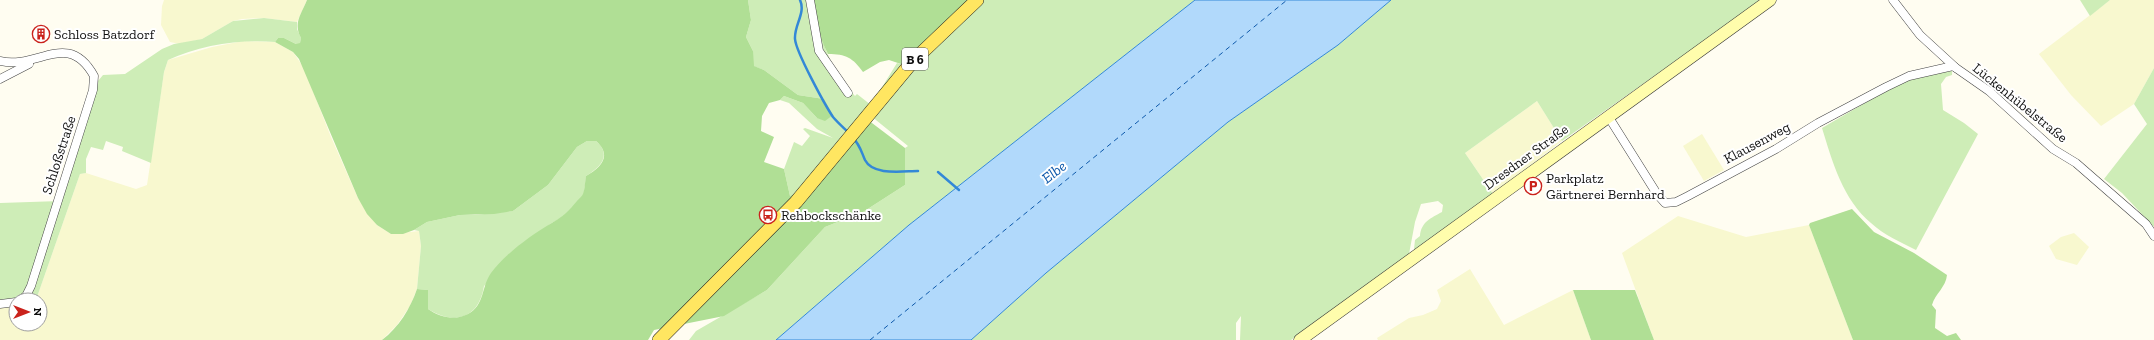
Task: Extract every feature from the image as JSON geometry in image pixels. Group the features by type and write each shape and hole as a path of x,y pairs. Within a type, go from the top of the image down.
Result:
{"main road":[{"name":"B 6","path":"659,340 796,202 913,61 977,0"},
{"name":"Dresdner Straße","path":"1300,340 1770,0"}],"street":[{"path":"810,0 820,51 848,93"},
{"name":"Lückenhübelstraße","path":"1893,0 1920,35 1956,68 1989,91 2054,149 2076,162 2146,224 2154,236"},
{"name":"Schloßstraße","path":"0,61 10,62 64,53 75,55 94,76 94,84 28,292"},
{"path":"0,79 38,58"},
{"name":"Klausenweg","path":"1608,116 1657,194 1665,203 1669,204 1688,196 1776,149 1818,123 1886,86 1909,76 1953,66 1956,68"}],"green space":[{"path":"164,0 307,0 297,22 264,18 242,19 233,21 202,39 180,44 170,42 161,25 162,6"},
{"path":"307,0 748,0 751,20 746,37 753,51 754,66 764,70 798,95 824,99 833,115 825,121 817,118 803,103 784,96 780,100 769,103 762,116 761,131 774,137 764,162 784,169 790,196 801,190 868,120 905,148 905,185 863,212 825,227 767,290 724,316 654,330 648,340 382,340 399,323 411,304 417,289 428,290 428,309 442,316 453,318 468,314 473,310 480,301 488,278 496,266 526,240 565,214 581,197 584,192 586,176 597,169 600,165 604,156 603,151 601,146 596,141 587,141 577,147 548,185 513,211 494,214 460,215 427,222 414,230 403,234 391,234 377,225 367,214 358,198 299,59 293,52 275,42 278,38 284,38 296,44 300,43 301,38 298,23"},
{"path":"748,0 814,0 822,39 832,63 838,74 855,96 857,94 871,105 897,63 904,65 969,0 1195,0 909,225 776,340 689,340 696,331 767,290 825,227 863,212 905,185 905,148 908,146 871,116 801,190 790,196 784,169 794,142 802,146 810,136 803,129 805,128 833,138 817,129 789,103 780,100 784,96 803,103 817,118 824,99 798,95 764,70 753,66 753,51 746,37 751,20"},
{"path":"814,0 969,0 904,65 889,60 880,62 863,72 852,60 840,55 828,54 818,28"},
{"path":"1391,0 1758,0 1759,2 1562,141 1537,101 1465,153 1493,194 1416,250 1414,249 1415,240 1420,236 1422,227 1427,221 1442,212 1443,205 1438,201 1421,204 1415,222 1409,254 1291,340 1240,340 1241,316 1236,323 1236,340 971,340 1046,273 1228,122 1338,45"},
{"path":"2080,0 2110,0 2090,16"},
{"path":"2110,0 2154,0 2154,68 2134,104 2101,126 2071,95 2039,54"},
{"path":"264,18 297,22 297,29 301,38 300,44 296,44 284,38 278,38 275,42 234,42 193,50 168,60 164,72 151,163 122,151 123,147 106,141 103,150 91,147 86,159 86,173 80,174 39,292 8,292 8,307 0,308 0,203 60,201 98,81 103,75 125,74 162,49 174,44 202,39 233,21"},
{"path":"243,41 275,42 293,52 304,68 331,137 358,198 377,225 391,234 419,231 421,246 417,289 410,306 397,325 382,340 0,340 0,308 8,307 8,332 48,332 48,292 39,292 80,174 86,173 136,189 147,185 164,72 168,60 212,47"},
{"path":"2154,68 2154,227 2122,193 2104,179 2147,124 2134,104"},
{"path":"1952,71 1952,75 1946,77 1941,84 1943,110 1978,134 1916,250 1881,231 1861,214 1846,192 1840,179 1822,128 1889,89 1914,77"},
{"path":"1537,101 1562,141 1493,194 1465,153"},
{"path":"1702,134 1724,170 1704,181 1683,146"},
{"path":"587,141 596,141 601,146 604,156 603,160 596,169 586,176 584,194 568,214 550,224 484,286 477,305 471,312 456,318 447,317 428,309 428,290 417,289 421,246 419,231 414,230 427,222 460,215 513,211 548,185 577,147"},
{"path":"1852,209 1874,232 1914,253 1947,275 1945,283 1935,297 1932,305 1936,310 1935,328 1947,336 1956,333 1961,340 1853,340 1809,225 1810,223"},
{"path":"1678,216 1746,237 1809,225 1853,340 1654,340 1622,253"},
{"path":"2074,233 2089,247 2077,265 2056,259 2049,246 2061,237"},
{"path":"1470,269 1504,325 1573,290 1591,340 1378,340 1377,338 1409,318 1423,315 1437,309 1441,301 1437,290"},
{"path":"1573,290 1635,290 1654,340 1591,340"}],"water":[{"name":"Elbe","path":"1195,0 1391,0 1338,45 1228,122 1046,273 971,340 776,340 909,225"}],"waterway":[{"path":"800,0 802,10 795,34 800,55 829,111 849,133"},
{"path":"853,138 869,165 881,171 889,172 918,171"},
{"path":"938,172 959,190"}],"ferry route":[{"path":"870,340 1287,0"}],"place":[{"name":"Schloss Batzdorf","path":"41,34"},
{"name":"Parkplatz Gärtnerei Bernhard","path":"1533,186"},
{"name":"Rehbockschänke","path":"768,215"}]}
